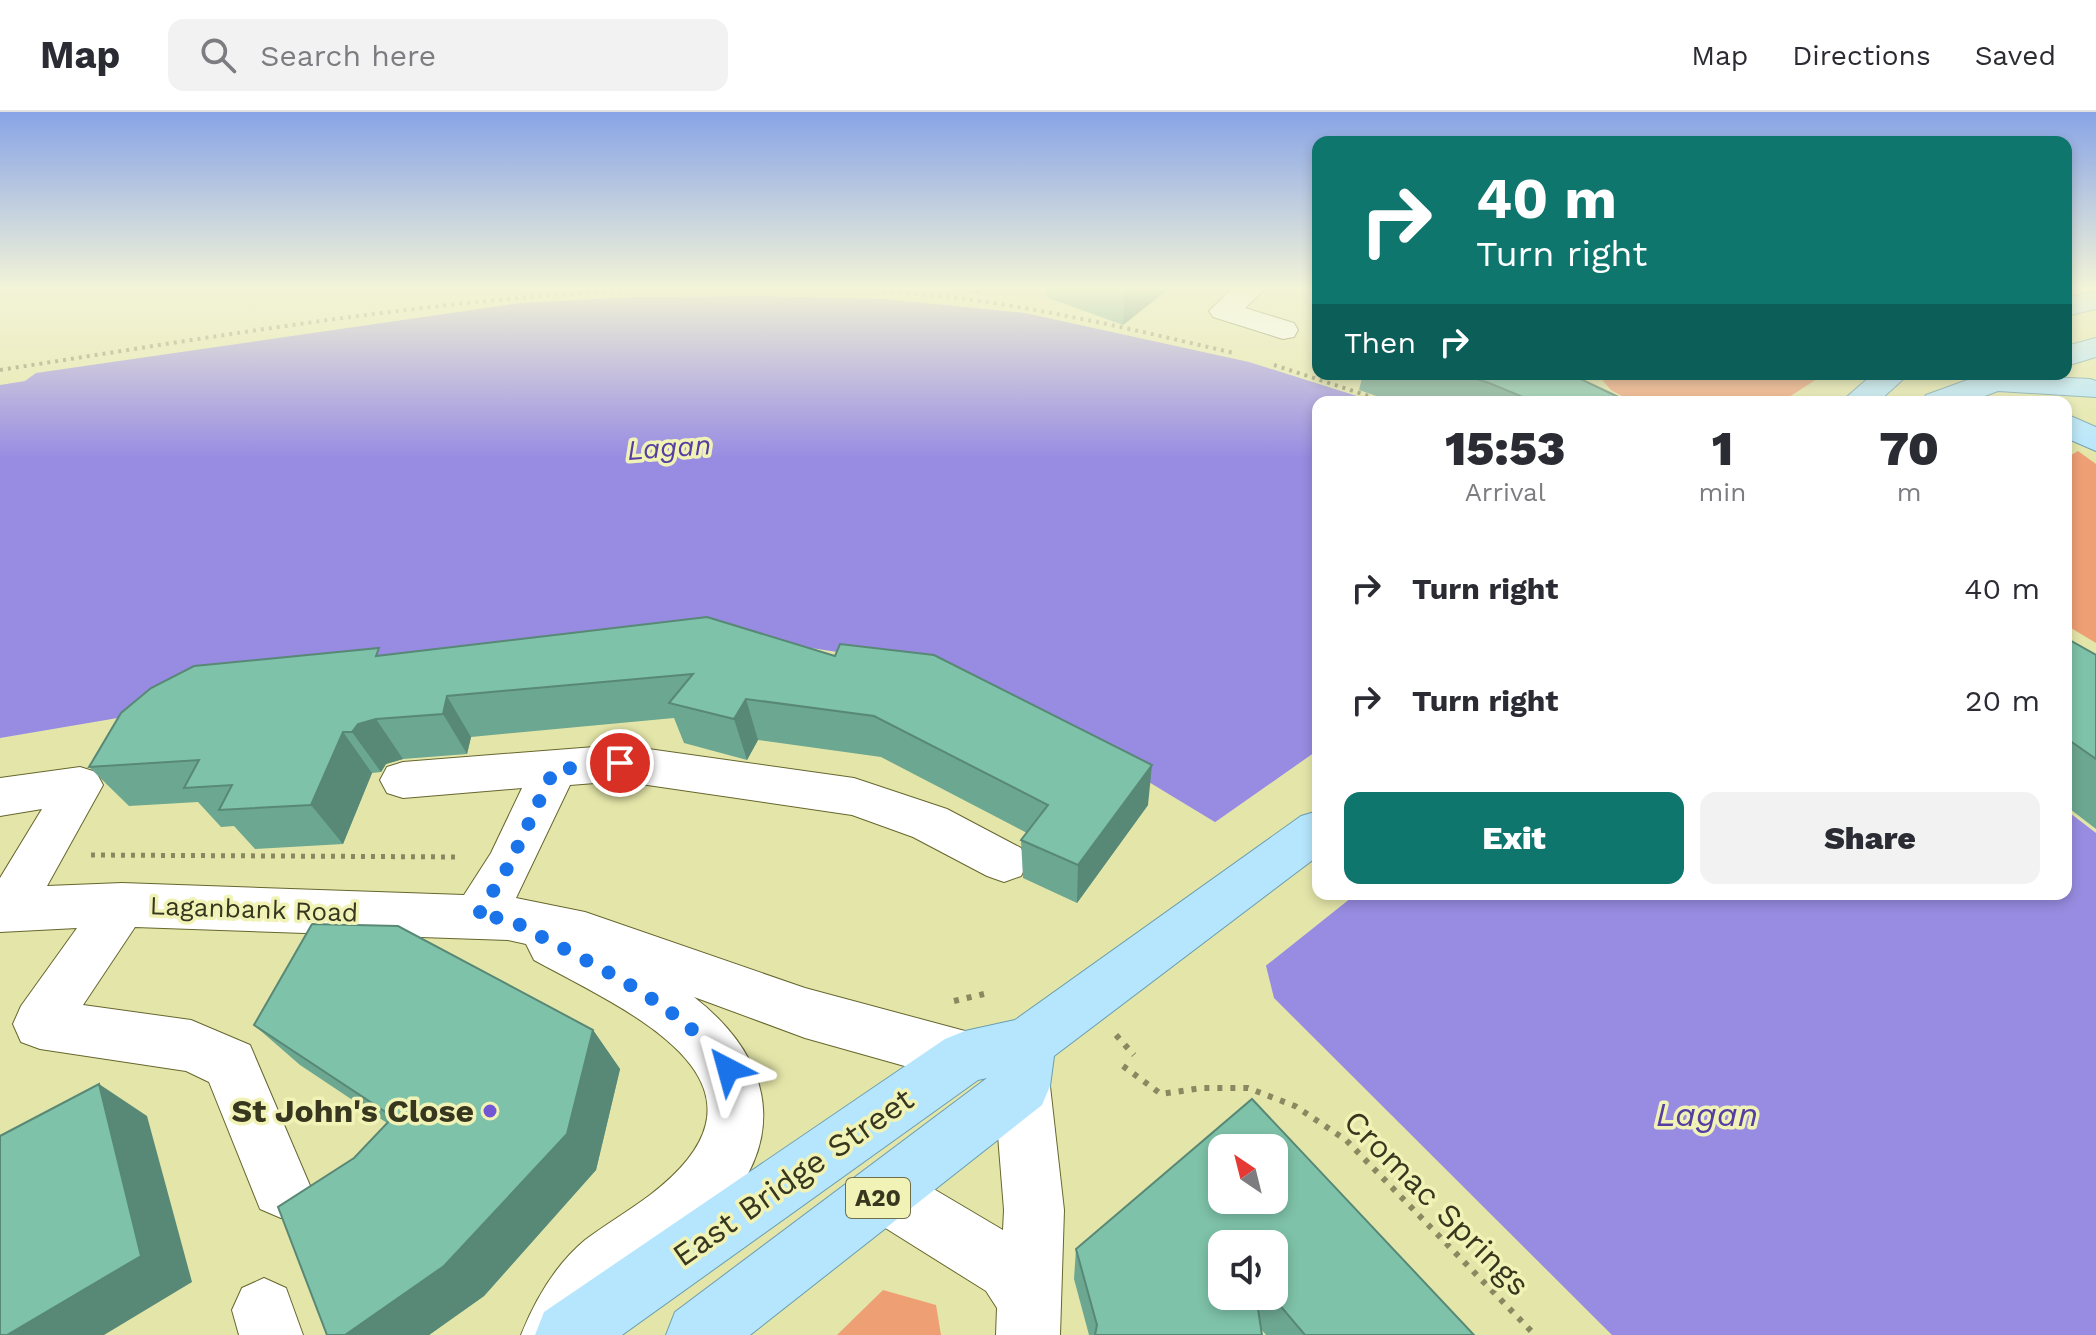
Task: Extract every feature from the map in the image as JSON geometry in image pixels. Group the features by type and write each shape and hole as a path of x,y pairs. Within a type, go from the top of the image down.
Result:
{"main road":[{"path":"2072,354 2096,347"},
{"path":"1866,396 1886,380"},
{"path":"1960,380 2004,396"},
{"path":"2068,380 2094,389"},
{"path":"1952,396 1995,381 2094,389"},
{"path":"2072,397 2094,389"},
{"path":"2072,427 2096,441"},
{"name":"East Bridge Street","path":"698,1335 884,1193 1025,1064 1175,935 1312,834"},
{"name":"East Bridge Street","path":"567,1335 965,1057 1025,1064"}],"street":[{"path":"403,780 620,763 854,797 930,823 1004,862"},
{"path":"492,918 508,867 554,770"},
{"path":"0,797 80,785 40,856 4,910"},
{"path":"122,905 40,1024 191,1046 230,1064 281,1188"},
{"name":"Laganbank Road","path":"4,910 122,905 492,918 585,934 805,1013 965,1057"},
{"name":"Laganbank Road","path":"492,918 667,1007 709,1043 728,1069 738,1100 733,1144 715,1177 679,1210 593,1274 553,1335"},
{"path":"1025,1064 1034,1210 1028,1316"},
{"path":"884,1193 1008,1269 1028,1316"}],"path":[{"path":"0,370 177,344"},
{"path":"1191,344 1248,357"},
{"path":"1263,361 1312,377"},
{"path":"1320,380 1369,396"},
{"path":"40,856 180,853 304,857"},
{"name":"Cromac Springs","path":"1123,1066 1161,1094 1202,1088 1248,1088 1295,1106 1346,1140 1535,1335"}],"shaded area":[{"path":"1602,380 1816,380 1790,396 1622,396"},
{"path":"2078,451 2096,464 2096,643 2072,629 2072,454"},
{"path":"883,1290 936,1305 941,1335 837,1335"}],"water":[{"name":"Lagan","path":"236,344 1167,344 1249,362 1357,396 1312,396 1312,900 2072,900 2072,815 2096,833 2096,1335 1612,1335 1274,998 1233,833 1020,704 883,659 745,638 289,689 0,738 0,385 25,381 36,373"}],"pier":[{"path":"1312,754 1312,900 1348,900 1263,968 1229,836 1211,825"}],"building":[{"path":"1480,380 1583,380 1616,396 1520,396"},
{"path":"707,617 835,656 840,644 934,655 1152,765 1078,865 1021,840 1048,805 874,716 746,699 734,719 669,703 693,674 447,696 443,714 376,719 358,724 352,732 343,732 311,805 219,810 232,785 184,788 199,760 89,767 121,713 151,688 194,666 379,648 376,656"},
{"path":"2072,641 2096,655 2096,759 2072,742"},
{"name":"St John's Close","path":"312,924 398,926 593,1030 567,1134 444,1266 345,1335 327,1335 278,1207 354,1158 393,1117 254,1025"},
{"path":"99,1084 141,1256 7,1335 0,1335 0,1136"},
{"path":"1252,1099 1285,1134 1211,1134"},
{"path":"1208,1136 1208,1214 1288,1214 1288,1137 1474,1335 1305,1335 1284,1310 1288,1310 1288,1230 1208,1230 1208,1310 1258,1310 1262,1335 1095,1335 1097,1325 1076,1249"}],"place":[{"name":"St John's Close","path":"490,1111"}],"route":[{"path":"620,763 554,770 508,867 477,917 508,918 667,1007 709,1043 728,1069"}]}
